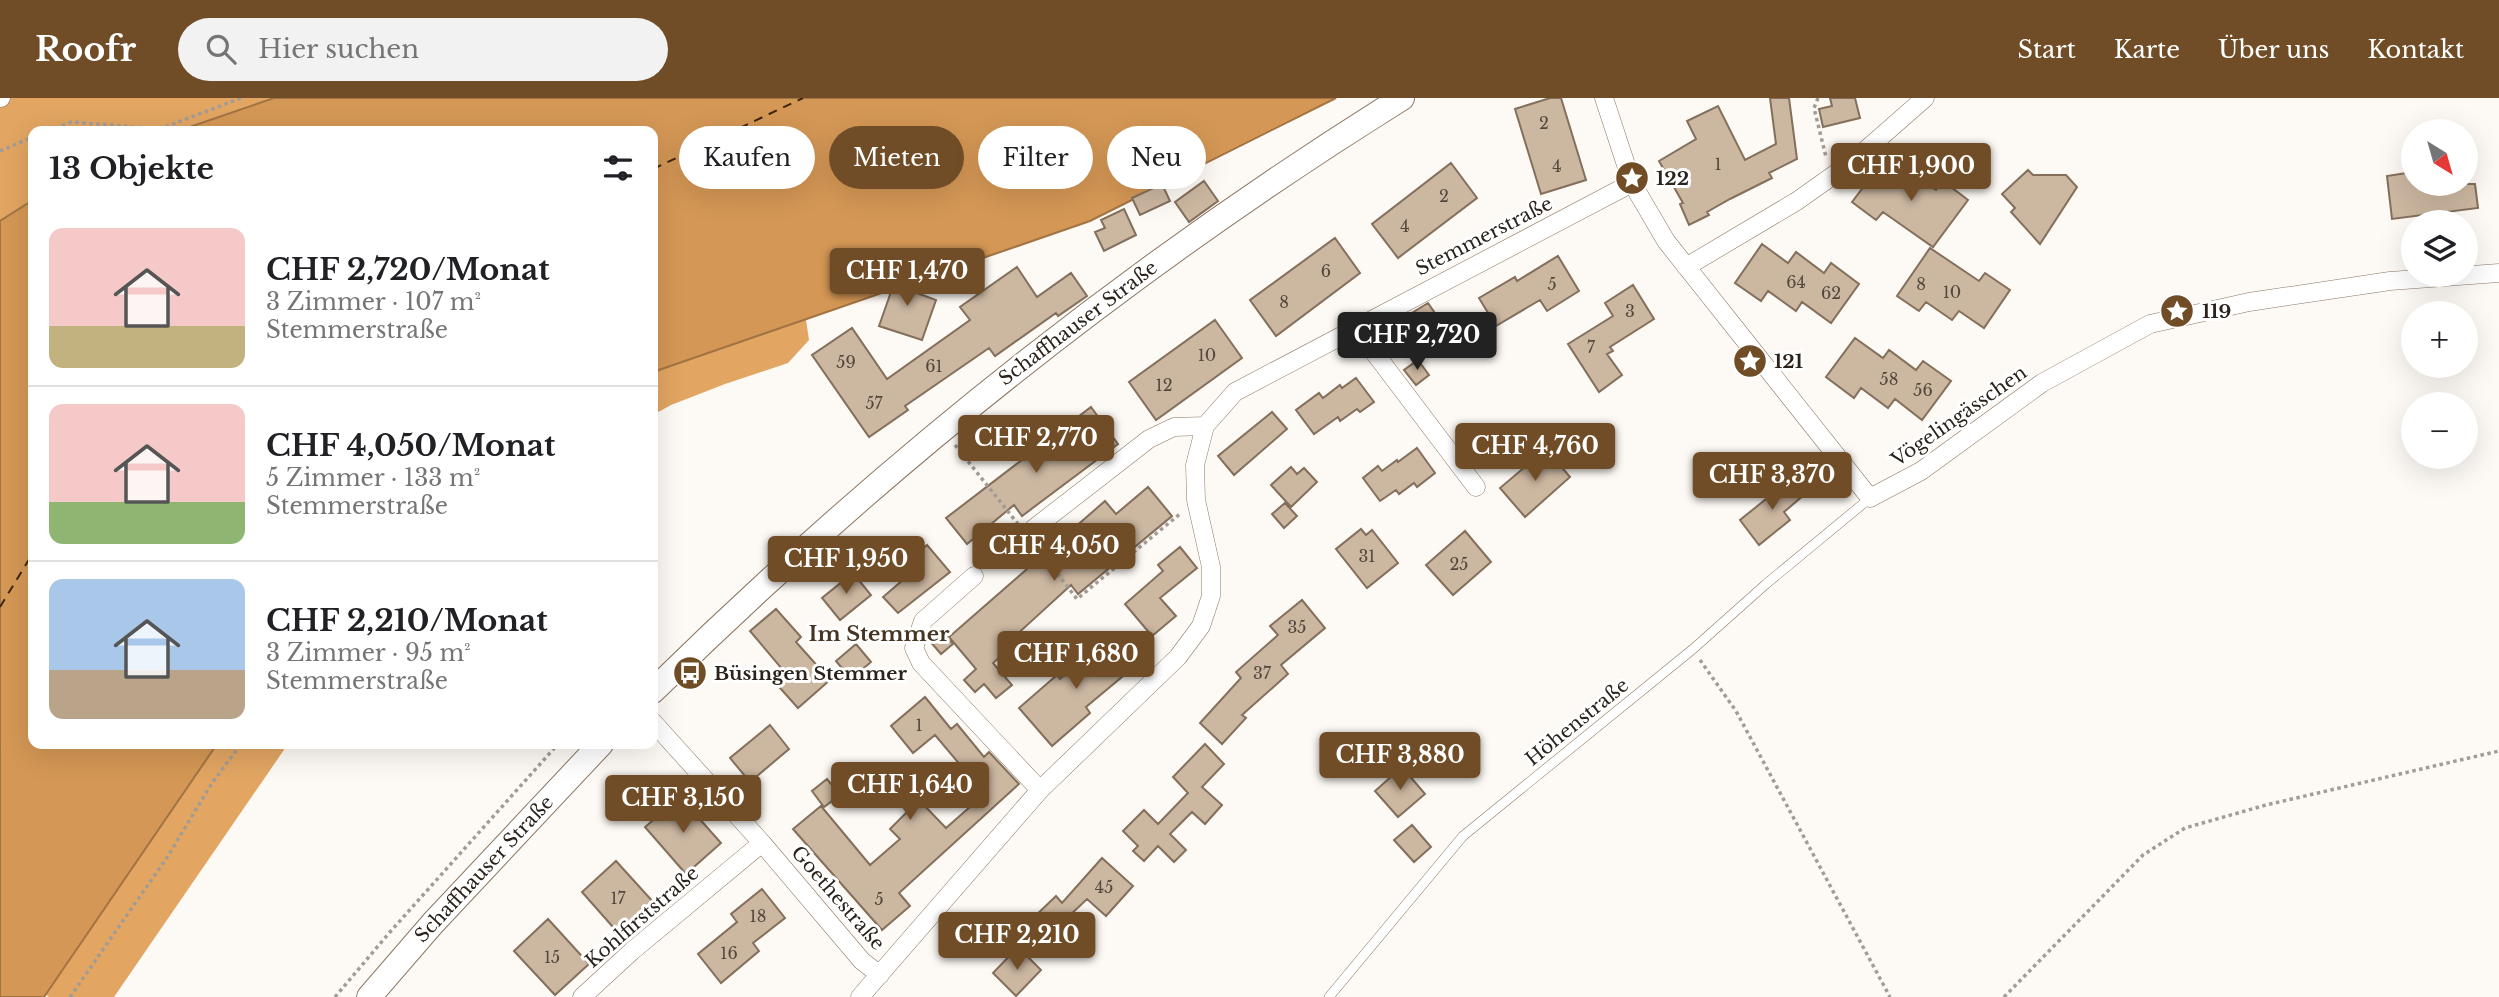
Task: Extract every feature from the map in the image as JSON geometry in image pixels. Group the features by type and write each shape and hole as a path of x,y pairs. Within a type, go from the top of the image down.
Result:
{"main road":[{"name":"Schaffhauser Straße","path":"658,686 791,560 870,490 1035,354 1159,260 1307,157 1402,98"},
{"name":"Schaffhauser Straße","path":"369,997 433,923 596,749"}],"street":[{"path":"1604,98 1632,183 1666,241 1870,499"},
{"path":"1686,267 1757,227 1852,162 1922,99"},
{"name":"Stemmerstraße","path":"860,997 1040,790 1178,657 1201,626 1211,596 1211,567 1196,500 1194,473 1205,426 1235,392 1632,183"},
{"name":"Vögelingässchen","path":"1870,499 1921,471 2042,383 2150,324 2249,302 2389,281 2499,273"},
{"path":"1355,327 1476,487"},
{"path":"1029,531 1149,439 1174,427 1205,426"},
{"path":"974,576 923,621 914,648 921,663 1040,790"},
{"name":"Goethestraße","path":"658,728 762,843 862,961 880,975"},
{"name":"Kohlfirststraße","path":"582,997 632,951 762,843"}],"lane":[{"name":"Höhenstraße","path":"1329,997 1464,836 1693,649 1766,584 1870,499"}],"path":[{"path":"168,126 241,98"},
{"path":"1818,98 1814,108 1831,176"},
{"path":"61,126 71,122 122,126"},
{"path":"0,150 28,139"},
{"path":"974,576 1029,531"},
{"path":"1693,649 1735,711 1890,997"},
{"path":"70,997 168,856 206,791 237,749"},
{"path":"335,997 554,749"},
{"path":"2004,997 2143,855 2185,828 2266,805 2499,751"}],"shaded area":[{"path":"0,98 274,98 193,126 28,126 28,203 0,221"},
{"path":"274,98 1336,98 1206,163 1206,126 1107,126 1107,189 1154,189 1090,221 658,370 658,126 193,126"},
{"path":"28,203 28,749 214,749 44,997 0,997 0,221"},
{"path":"805,313 809,340 788,363 725,384 658,412 658,369"},
{"path":"214,749 285,749 114,997 49,997 45,994"}],"building":[{"path":"1550,98 1561,98 1586,180 1541,194 1515,109"},
{"path":"1770,98 1789,98 1797,159 1769,173 1772,178 1707,212 1709,215 1689,225 1680,204 1683,203 1659,161 1696,139 1687,121 1718,106 1745,160 1776,144"},
{"path":"1830,98 1855,98 1860,118 1823,127 1819,109 1832,106"},
{"path":"1451,163 1477,198 1398,258 1372,224"},
{"path":"1881,164 1905,182 1911,172 1936,190 1943,181 1968,200 1933,247 1883,212 1876,220 1852,202"},
{"path":"2028,170 2033,175 2066,175 2077,187 2040,244 2011,212 2015,208 2002,194"},
{"path":"2401,174 2401,196 2476,196 2478,208 2401,210 2401,218 2392,219 2387,176"},
{"path":"1206,184 1218,201 1189,222 1175,202 1193,189 1206,189"},
{"path":"1151,189 1164,189 1170,201 1140,215 1132,198"},
{"path":"1124,209 1136,235 1104,251 1095,232 1105,228 1101,220"},
{"path":"1335,238 1360,273 1276,336 1250,300"},
{"path":"1762,244 1788,263 1796,252 1824,273 1831,263 1859,284 1831,323 1802,302 1796,311 1768,291 1761,301 1735,283"},
{"path":"1930,248 1979,281 1985,273 2010,290 1984,328 1959,311 1952,320 1926,302 1919,311 1897,296"},
{"path":"1558,256 1579,291 1547,311 1540,300 1496,326 1479,298 1515,277 1517,281"},
{"path":"1017,267 1037,297 1071,273 1087,296 1058,316 1056,313 995,356 989,348 905,406 908,410 869,437 812,355 852,328 887,379 970,320 960,307"},
{"path":"898,272 920,280 917,293 936,300 922,340 879,326"},
{"path":"1633,285 1654,319 1610,347 1613,351 1607,354 1622,375 1599,392 1568,344 1613,316 1605,303"},
{"path":"1428,303 1448,332 1412,358 1389,327"},
{"path":"1215,320 1242,358 1156,420 1129,382"},
{"path":"1855,338 1883,358 1889,350 1916,370 1923,361 1951,381 1922,420 1895,399 1888,408 1861,388 1854,398 1826,377"},
{"path":"1418,360 1429,375 1416,385 1404,370"},
{"path":"1356,378 1374,402 1360,412 1357,409 1340,421 1338,417 1314,434 1296,410 1319,393 1323,398 1340,385 1342,388"},
{"path":"1091,407 1118,444 1022,516 1014,505 967,544 946,518"},
{"path":"1272,412 1287,429 1234,475 1218,456"},
{"path":"1417,448 1435,473 1417,487 1414,483 1399,494 1396,490 1380,501 1363,478 1378,466 1382,471"},
{"path":"1546,449 1570,477 1525,517 1500,488"},
{"path":"1291,467 1297,474 1304,468 1317,482 1291,507 1271,485"},
{"path":"1792,478 1805,494 1784,512 1790,520 1759,545 1740,520"},
{"path":"1148,487 1172,516 1078,594 1071,585 1013,638 1017,642 993,663 1012,685 996,698 984,684 975,692 964,680 976,669 949,637 1105,501 1116,514"},
{"path":"1285,503 1297,516 1284,528 1272,514"},
{"path":"1361,529 1366,535 1372,530 1398,563 1367,588 1336,549"},
{"path":"1465,531 1491,562 1453,595 1426,565"},
{"path":"927,545 950,572 898,613 883,597 904,579 897,570"},
{"path":"1180,547 1197,568 1160,598 1176,616 1152,636 1125,604 1163,571 1158,565"},
{"path":"853,573 871,595 840,620 822,598"},
{"path":"1302,600 1325,628 1281,665 1288,674 1242,715 1246,718 1222,744 1200,723 1241,678 1236,672 1278,635 1270,626"},
{"path":"776,609 801,637 796,642 830,680 798,708 772,679 783,670 750,631"},
{"path":"941,630 953,644 941,654 929,640"},
{"path":"1110,636 1135,666 1086,707 1090,713 1052,746 1019,708 1057,675 1060,679"},
{"path":"856,644 871,662 851,679 836,661"},
{"path":"925,697 951,729 957,724 984,757 989,752 1019,784 899,893 910,906 882,930 793,829 821,806 870,865 900,839 890,829 919,800 946,828 971,806 952,786 967,773 935,735 913,753 891,726"},
{"path":"770,725 789,749 750,782 730,758"},
{"path":"1205,744 1224,764 1202,787 1222,805 1205,824 1192,812 1170,834 1186,850 1174,862 1158,846 1144,861 1133,851 1138,846 1123,831 1144,810 1158,824 1188,793 1173,777"},
{"path":"1402,767 1425,794 1398,817 1375,791"},
{"path":"827,779 840,795 824,807 812,791"},
{"path":"680,797 721,843 686,874 645,827"},
{"path":"1412,825 1431,847 1414,862 1394,840"},
{"path":"1102,858 1133,886 1106,916 1087,899 1046,938 1030,921 1056,896 1062,903"},
{"path":"616,861 655,904 620,935 582,892"},
{"path":"762,889 785,918 753,943 759,951 721,983 698,954 737,922 731,914"},
{"path":"548,919 589,964 555,995 514,951"},
{"path":"1018,947 1041,970 1016,996 993,973"}],"ferry route":[{"path":"658,167 803,98"},
{"path":"0,607 28,561"}],"place":[{"name":"122","path":"1632,178"},
{"name":"119","path":"2177,311"},
{"name":"121","path":"1750,361"},
{"name":"Büsingen Stemmer","path":"690,673"}],"district":[{"name":"Im Stemmer","path":"879,634"}]}
